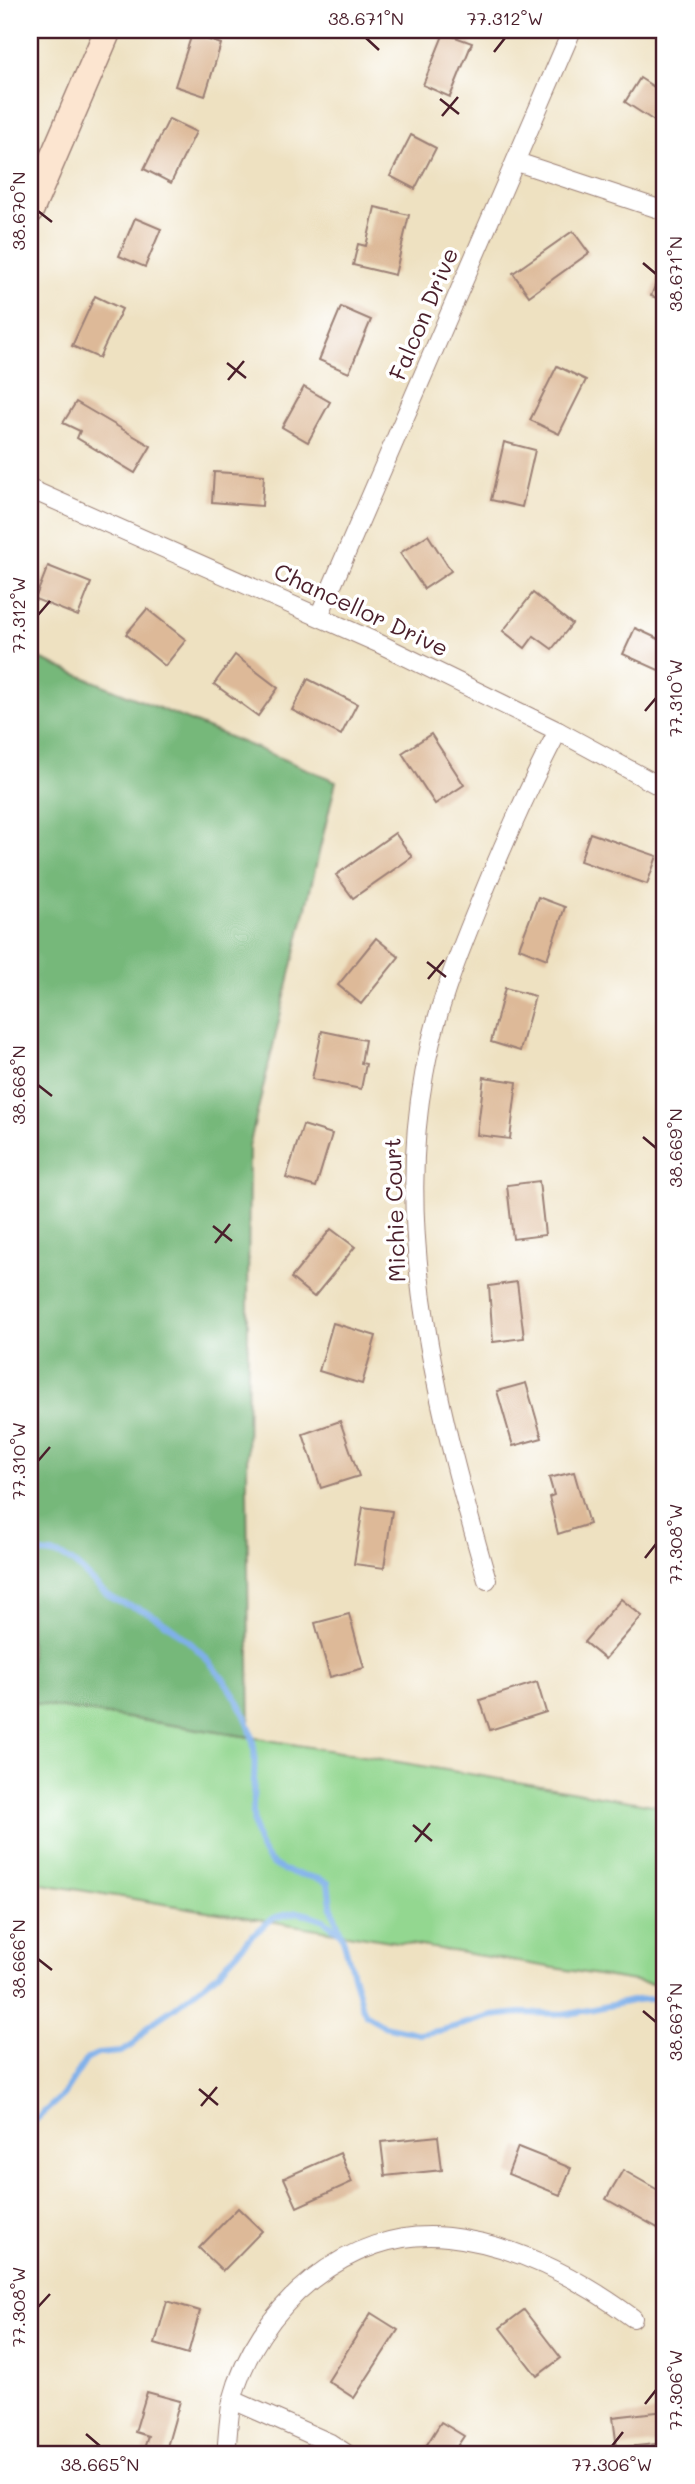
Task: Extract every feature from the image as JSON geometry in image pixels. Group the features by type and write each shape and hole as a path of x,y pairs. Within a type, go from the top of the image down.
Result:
{"main road":[{"path":"30,211 108,30"}],"street":[{"name":"Falcon Drive","path":"319,616 572,30"},
{"path":"517,162 665,211"},
{"name":"Chancellor Drive","path":"30,489 390,649 558,731 665,789"},
{"name":"Michie Court","path":"487,1580 455,1467 437,1390 424,1311 414,1177 418,1120 424,1075 439,1008 455,962 527,790 558,731"},
{"path":"226,2454 233,2400 258,2339 272,2319 292,2297 330,2267 387,2242 448,2237 523,2257 564,2275 633,2318"},
{"path":"233,2400 330,2443 347,2454"}],"green space":[{"path":"30,655 336,781 249,1147 247,1486 250,1737 30,1703"},
{"path":"30,1703 665,1807 665,1986 30,1882"}],"building":[{"path":"444,33 472,43 450,97 423,85"},
{"path":"192,34 221,44 205,96 175,86"},
{"path":"640,78 665,94 665,128 625,102"},
{"path":"169,119 196,132 171,183 144,169"},
{"path":"411,135 436,148 415,189 390,176"},
{"path":"375,207 409,215 395,275 353,265 358,244 366,246"},
{"path":"135,218 161,229 145,267 119,256"},
{"path":"573,231 589,253 529,296 513,273"},
{"path":"662,268 665,270 665,301 651,296"},
{"path":"95,296 122,309 99,358 72,346"},
{"path":"341,307 371,320 349,373 319,360"},
{"path":"557,366 586,380 559,434 530,420"},
{"path":"304,387 330,402 308,442 282,427"},
{"path":"76,402 151,446 135,473 77,438 80,431 63,423"},
{"path":"504,442 535,450 522,507 491,500"},
{"path":"214,472 264,475 262,506 212,502"},
{"path":"428,535 451,571 424,589 400,553"},
{"path":"48,566 91,583 78,616 35,599"},
{"path":"533,593 572,624 552,649 534,636 525,648 503,631"},
{"path":"147,609 186,640 165,666 126,634"},
{"path":"635,628 665,642 665,673 623,654"},
{"path":"235,655 278,688 258,716 214,684"},
{"path":"308,679 357,704 341,735 292,710"},
{"path":"431,734 464,785 435,804 402,753"},
{"path":"395,833 412,857 353,898 336,875"},
{"path":"590,833 657,856 647,884 580,861"},
{"path":"538,897 565,907 547,959 519,948"},
{"path":"376,938 399,957 361,1004 338,985"},
{"path":"505,988 535,996 520,1051 491,1042"},
{"path":"322,1031 365,1040 361,1063 366,1064 361,1089 312,1079"},
{"path":"484,1077 517,1082 510,1139 477,1135"},
{"path":"303,1125 332,1134 316,1187 286,1178"},
{"path":"539,1181 545,1235 513,1239 507,1185"},
{"path":"331,1229 355,1247 314,1297 291,1278"},
{"path":"517,1282 524,1338 493,1342 489,1286"},
{"path":"333,1323 376,1336 362,1384 319,1371"},
{"path":"526,1383 542,1438 513,1446 497,1391"},
{"path":"340,1421 359,1476 321,1488 303,1434"},
{"path":"574,1472 589,1524 558,1534 549,1497 554,1495 549,1478"},
{"path":"363,1507 392,1511 384,1568 354,1564"},
{"path":"621,1599 642,1616 605,1659 584,1642"},
{"path":"349,1614 364,1668 330,1677 315,1623"},
{"path":"537,1682 546,1712 490,1730 480,1700"},
{"path":"438,2136 442,2170 385,2176 381,2142"},
{"path":"518,2147 571,2168 560,2195 508,2174"},
{"path":"340,2153 352,2182 297,2207 284,2178"},
{"path":"623,2170 665,2194 665,2232 606,2199"},
{"path":"238,2208 262,2231 223,2271 199,2248"},
{"path":"167,2301 200,2311 188,2354 155,2344"},
{"path":"524,2310 561,2358 537,2376 500,2328"},
{"path":"371,2313 398,2330 354,2398 328,2381"},
{"path":"147,2392 180,2401 165,2454 143,2452 148,2436 135,2432"},
{"path":"665,2411 665,2443 617,2448 613,2417"},
{"path":"441,2422 464,2436 452,2454 421,2454"}],"waterway":[{"path":"30,1552 54,1554 67,1559 110,1597 144,1611 166,1624 200,1652 230,1688 241,1707 254,1747 253,1818 259,1845 266,1857 280,1868 328,1883 331,1905 366,2015 384,2026 420,2034 492,2016 520,2013 569,2014 636,2000 665,1998"},
{"path":"30,2125 63,2095 86,2060 97,2054 121,2052 133,2045 149,2025 217,1974 253,1935 273,1918 297,1912 322,1919 340,1932"}]}
